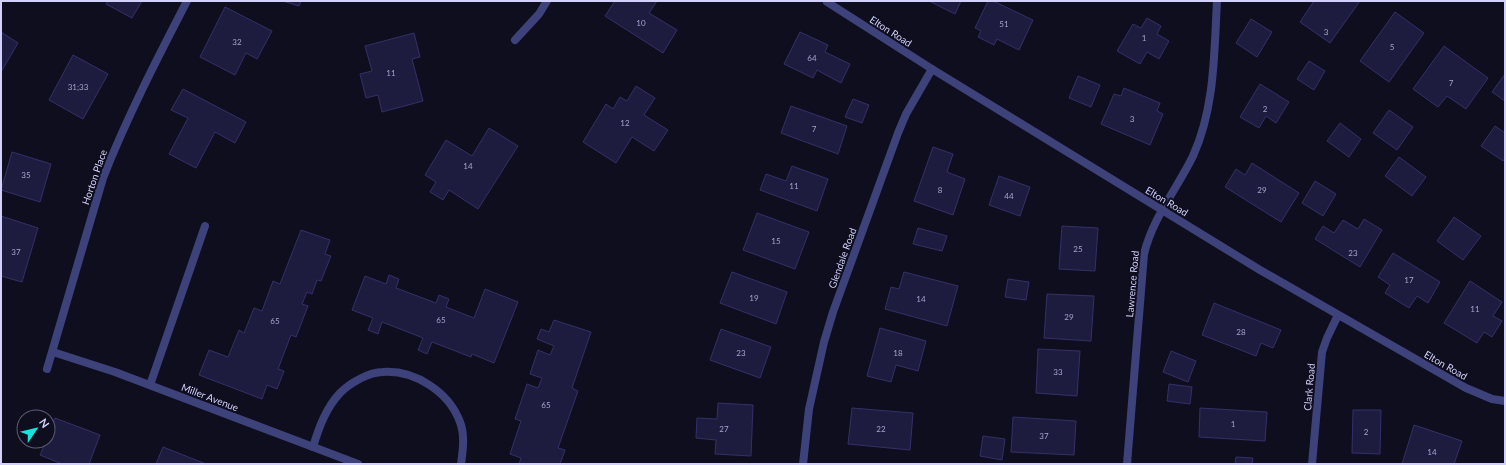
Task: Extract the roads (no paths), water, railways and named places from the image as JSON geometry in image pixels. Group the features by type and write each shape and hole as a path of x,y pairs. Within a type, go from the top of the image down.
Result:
{"street":[{"name":"Horton Place","path":"47,369 104,178 130,115 187,1"},
{"path":"516,40 539,14 547,1"},
{"name":"Lawrence Road","path":"1127,464 1144,254 1148,237 1162,209 1192,157 1206,119 1213,79 1217,1"},
{"name":"Elton Road","path":"827,2 932,69 1260,270 1466,388 1492,399 1505,401"},
{"name":"Glendale Road","path":"803,464 809,409 833,312 898,133 906,114 932,69"},
{"path":"150,385 205,226"},
{"name":"Clark Road","path":"1312,464 1322,352 1338,315"},
{"name":"Miller Avenue","path":"53,352 115,372 358,464"},
{"path":"313,447 317,432 324,416 331,403 341,392 368,376 381,372 394,372 421,380 435,389 454,410 460,422 463,435 461,464"}]}
